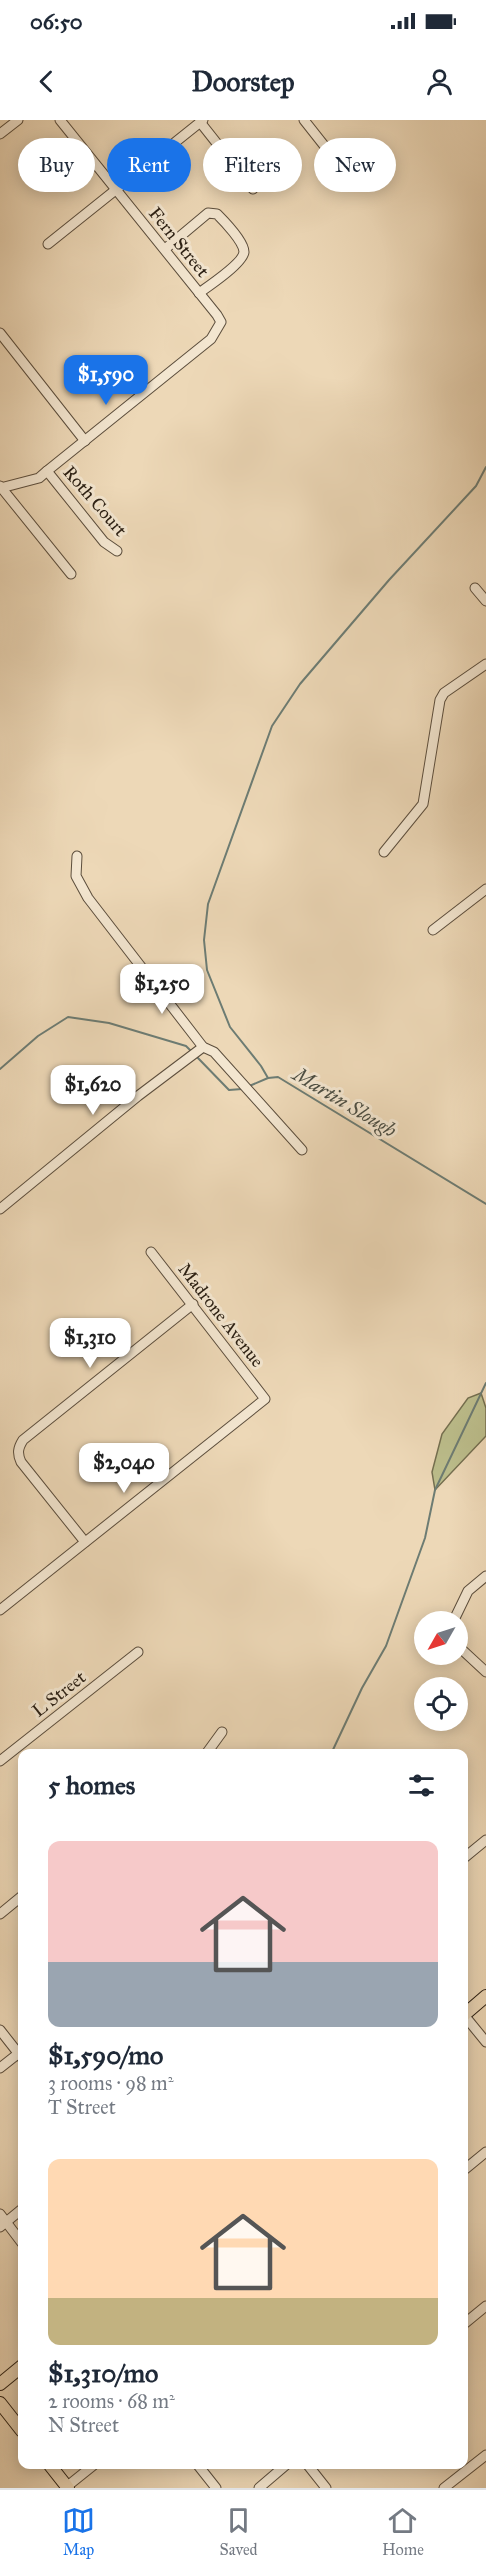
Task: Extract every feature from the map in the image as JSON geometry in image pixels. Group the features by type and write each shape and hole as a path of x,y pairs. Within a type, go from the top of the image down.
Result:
{"main road":[{"path":"468,2012 486,1996"},
{"path":"0,2384 18,2369"},
{"path":"0,2403 18,2426"},
{"path":"53,2469 66,2488"}],"street":[{"path":"0,134 18,120"},
{"name":"Fern Street","path":"60,120 107,178"},
{"path":"304,120 318,138"},
{"path":"180,138 202,121 215,138"},
{"path":"48,244 112,192"},
{"name":"Fern Street","path":"85,441 211,339 218,331 220,322 217,315 118,192"},
{"path":"165,249 208,213 217,214 230,228 244,249 244,254 237,263 199,293"},
{"path":"0,333 85,441 39,478 1,487 71,574"},
{"name":"Roth Court","path":"47,471 104,542 117,551"},
{"path":"475,588 486,601"},
{"path":"384,852 423,804 440,700 444,693 486,664"},
{"path":"77,856 76,876 88,898 203,1047 214,1053 302,1150"},
{"path":"433,930 486,889"},
{"path":"0,1209 138,1096 203,1047"},
{"name":"Madrone Avenue","path":"86,1542 265,1399 151,1252"},
{"path":"0,1610 86,1542 17,1455 23,1440 193,1304"},
{"path":"458,1611 468,1591 486,1576"},
{"name":"L Street","path":"0,1761 138,1652"},
{"path":"468,1655 486,1672"},
{"path":"210,1749 222,1732"},
{"path":"468,1855 486,1840"},
{"path":"0,1914 18,1899"},
{"path":"468,2020 486,2042"},
{"path":"0,2030 18,2052"},
{"path":"0,2068 18,2058"},
{"path":"468,2167 486,2152"},
{"path":"18,2211 2,2221 18,2239"},
{"path":"468,2321 486,2306"},
{"path":"444,2488 486,2455"},
{"path":"66,2488 88,2469"},
{"path":"201,2469 216,2488"},
{"path":"259,2488 281,2469"},
{"path":"311,2469 326,2488"}],"green space":[{"path":"481,1393 486,1408 486,1436 435,1490 432,1472 442,1434 468,1398"}],"waterway":[{"path":"268,1078 230,1027 207,970 204,940 208,904 272,726 300,684 389,580 476,486 486,467"},
{"name":"Martin Slough","path":"0,1069 38,1036 68,1017 109,1023 186,1046 192,1052"},
{"name":"Martin Slough","path":"196,1056 229,1090 242,1089"},
{"name":"Martin Slough","path":"247,1087 268,1078 278,1077 486,1204"},
{"path":"333,1749 362,1688 386,1646 425,1538 435,1490 486,1383"}]}
